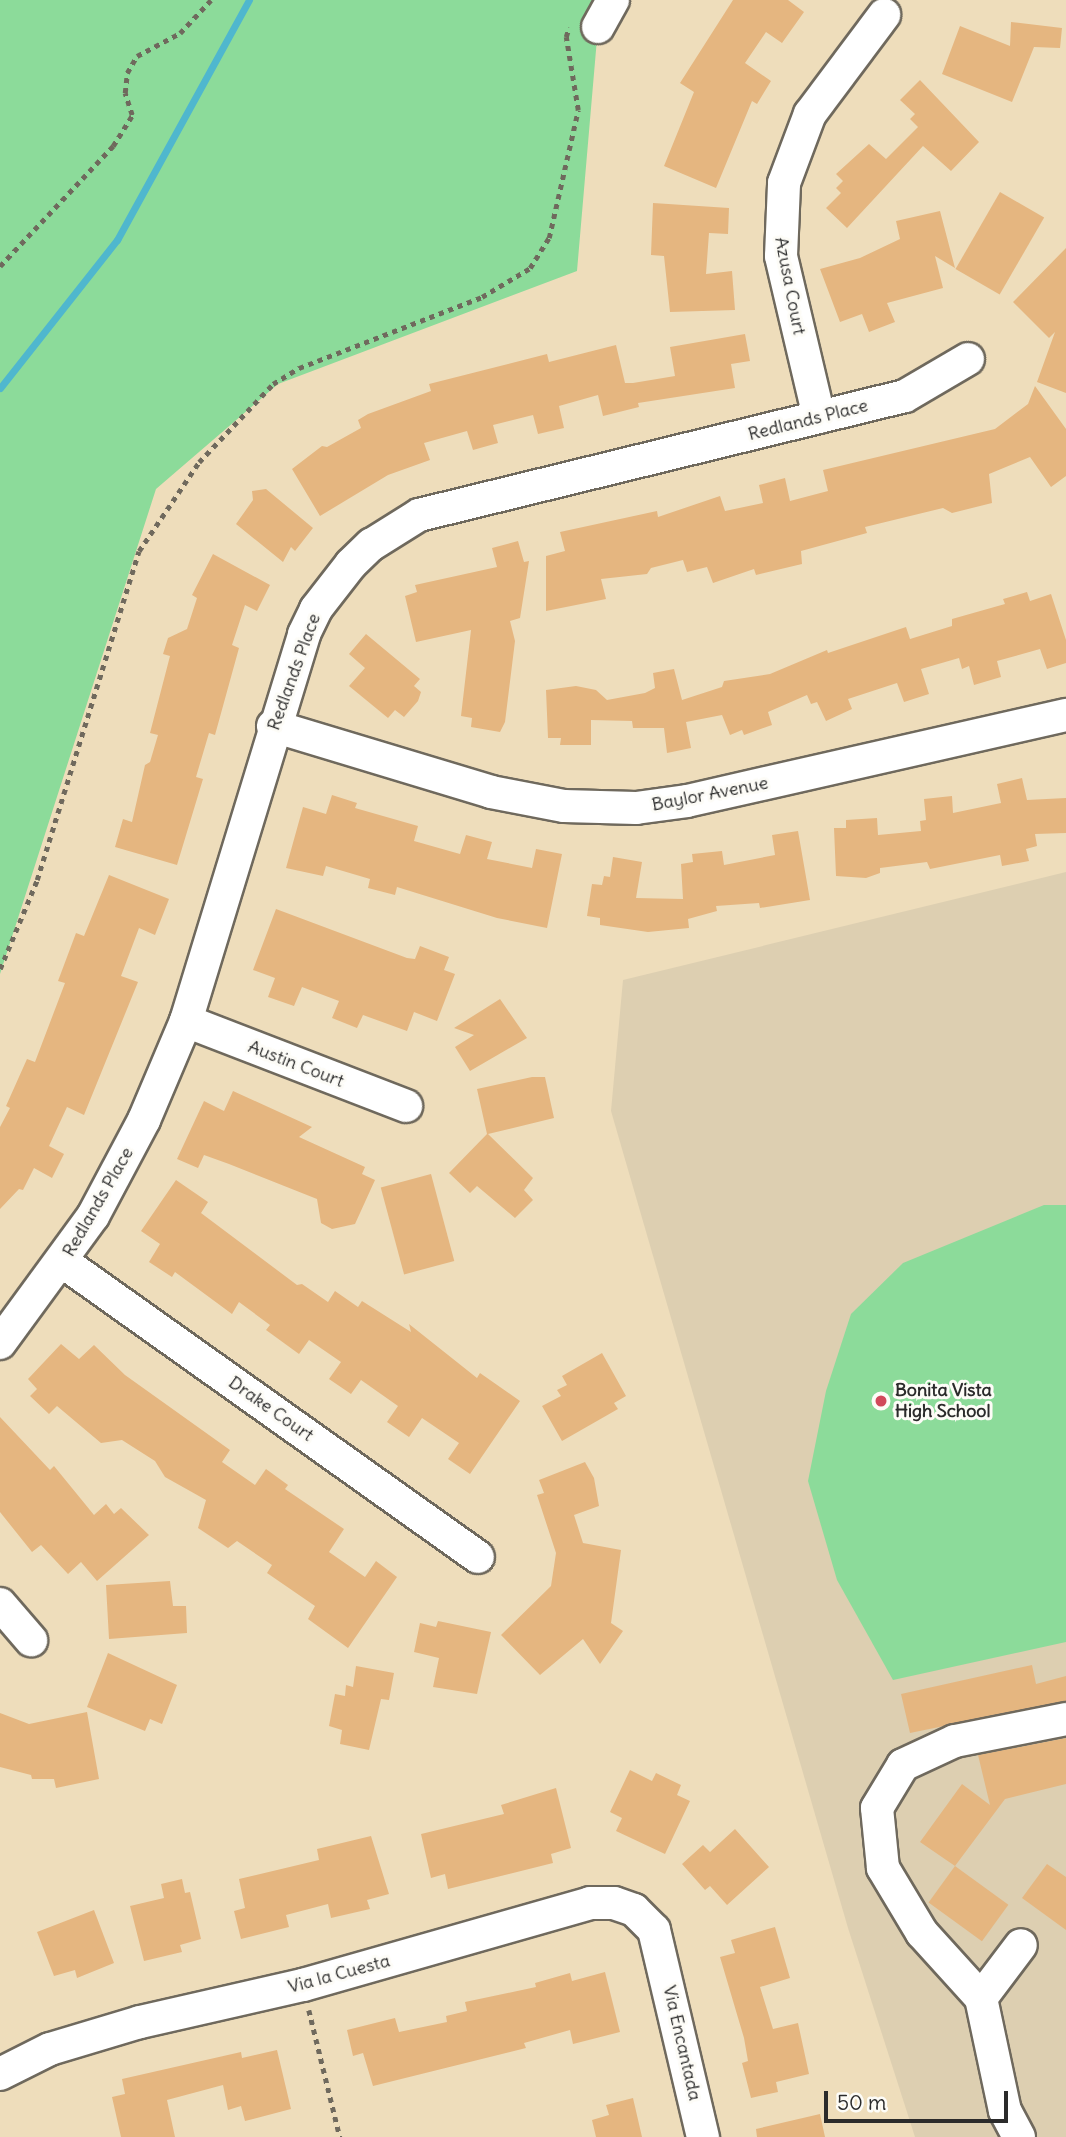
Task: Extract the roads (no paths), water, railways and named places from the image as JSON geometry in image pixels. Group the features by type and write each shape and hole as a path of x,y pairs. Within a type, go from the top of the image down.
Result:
{"street":[{"path":"585,23 613,0"},
{"name":"Azusa Court","path":"819,416 781,256 784,183 810,114 884,15"},
{"name":"Redlands Place","path":"0,1343 63,1262 120,1169 186,1021 273,726 316,609 351,564 394,528 419,515 905,396 968,359"},
{"name":"Baylor Avenue","path":"273,726 491,792 564,806 636,808 687,801 1066,715"},
{"name":"Austin Court","path":"186,1021 406,1106"},
{"name":"Drake Court","path":"63,1262 478,1557"},
{"path":"0,1604 31,1640"},
{"path":"1019,2137 1005,2111 981,1998 922,1933 883,1868 877,1808 903,1765 955,1741 1066,1718"},
{"name":"Via la Cuesta","path":"0,2074 50,2049 117,2029 303,1985 590,1903 614,1903 634,1910 654,1930 662,1950"},
{"path":"981,1998 1021,1945"},
{"name":"Via Encantada","path":"662,1950 703,2137"}],"waterway":[{"path":"0,388 117,240 249,0"}],"place":[{"name":"Bonita Vista High School","path":"881,1401"}]}
